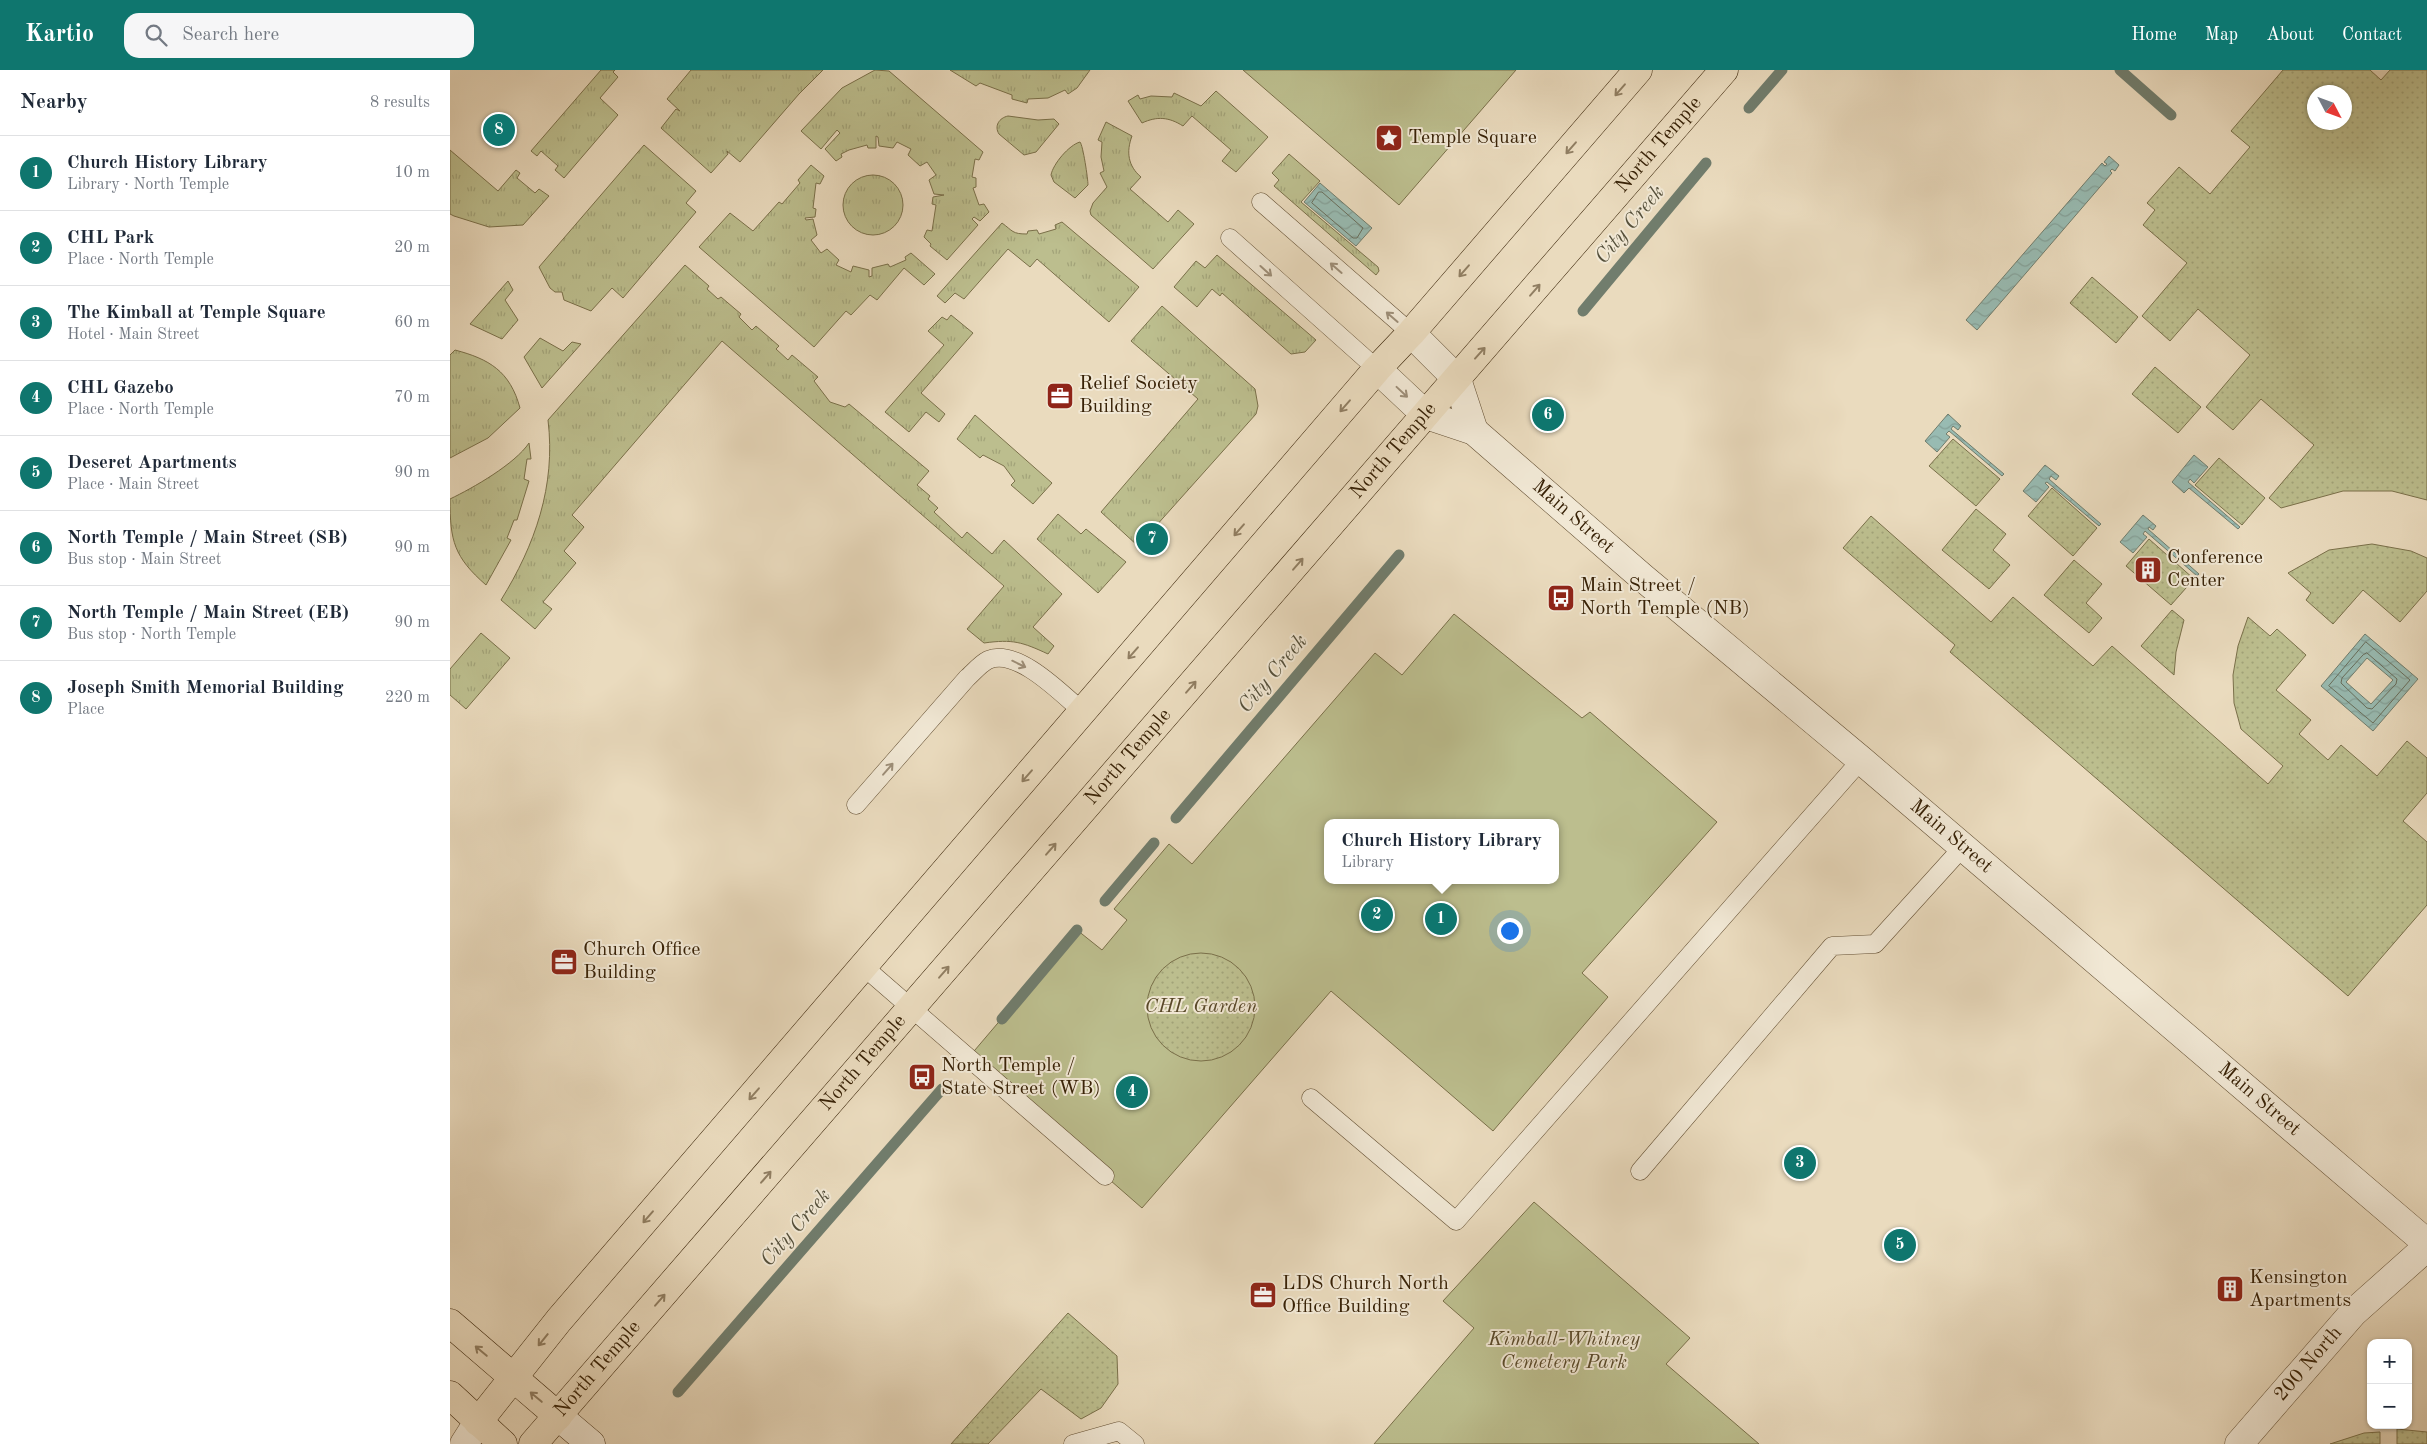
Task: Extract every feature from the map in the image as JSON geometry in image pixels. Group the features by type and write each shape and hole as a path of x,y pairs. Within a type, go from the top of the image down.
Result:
{"main road":[{"path":"478,1422 559,1320 1377,370 1638,70"},
{"name":"North Temple","path":"533,1444 1724,70"},
{"path":"450,1323 558,1416"},
{"path":"450,1396 502,1444"}],"street":[{"path":"1411,333 1457,379 1474,431"},
{"name":"Main Street","path":"1377,370 1426,415 1474,431 1642,577 1861,760 2427,1245"},
{"name":"200 North","path":"2239,1444 2353,1313 2427,1245"},
{"path":"558,1416 591,1444"},
{"path":"464,1444 478,1422"}],"lane":[{"path":"1261,202 1411,333"},
{"path":"1230,238 1377,370"},
{"path":"856,805 967,678 987,660 1005,657 1023,666 1043,678 1082,712"},
{"path":"1311,1098 1456,1221 1861,760"},
{"path":"1640,1171 1832,946 1875,944 1962,848"},
{"path":"864,967 1105,1176"},
{"path":"1073,1444 1119,1431 1135,1444"}],"green space":[{"path":"601,70 615,70 613,72 618,77 600,98 618,115 564,178 555,170 558,166 541,151 537,156 531,151"},
{"path":"691,70 823,70 799,94 740,162 727,151 728,154 711,173 661,128 676,109 680,111 667,99"},
{"path":"875,70 889,71 983,152 979,160 975,159 972,177 976,178 976,187 973,188 979,205 984,204 989,212 980,221 974,217 972,219 978,225 947,260 930,246 931,244 924,237 927,230 932,231 936,205 932,204 933,197 944,195 934,194 929,180 936,175 927,162 920,166 908,155 911,149 897,142 893,148 879,146 878,137 876,136 876,148 868,148 867,145 849,150 841,154 842,157 836,161 825,149 840,133 837,130 821,149 801,131 842,88"},
{"path":"950,70 1090,70 1077,88 1068,94 1065,90 1048,98 1028,99 1027,103 1012,99 1012,95 980,83 976,86"},
{"name":"Temple Square","path":"1243,70 1516,70 1399,205"},
{"path":"2283,70 2370,70 2381,80 2390,70 2427,70 2427,500 2392,491 2343,491 2281,508 2269,498 2314,445 2261,399 2233,430 2206,407 2250,355 2198,309 2170,341 2142,316 2187,263 2143,225 2155,210 2147,203 2179,167 2210,194 2250,147 2231,131"},
{"path":"1216,91 1268,137 1236,172 1222,161 1231,150 1192,116 1183,126 1163,118 1142,123 1128,101 1138,95 1140,99 1151,96 1172,97 1174,93 1201,106"},
{"path":"1008,116 1038,120 1054,119 1059,124 1036,152 1024,155 999,134 998,123"},
{"path":"1106,122 1132,136 1129,158 1133,168 1141,177 1130,189 1168,222 1178,210 1194,224 1153,269 1091,215 1090,211 1093,203 1107,187 1100,173 1104,171 1101,157 1102,142 1098,140"},
{"path":"1080,142 1084,155 1088,185 1075,198 1054,182 1051,175 1062,156 1071,147"},
{"path":"644,145 696,191 686,203 696,212 623,298 612,288 591,311 564,300 562,292 555,292 550,288 539,267"},
{"path":"450,150 498,191 516,170 520,173 517,178 535,193 539,189 549,196 523,225 489,227 454,216 450,214"},
{"path":"1289,154 1320,181 1301,202 1378,267 1379,271 1376,275 1274,186 1279,180 1272,173"},
{"path":"811,165 824,176 820,184 816,183 813,208 816,209 815,217 805,218 806,220 813,219 817,235 811,240 821,253 827,249 839,260 836,265 851,272 853,266 869,270 869,277 872,276 872,268 888,264 890,267 906,260 905,257 911,253 935,274 924,285 904,268 877,300 870,295 851,315 846,311 814,347 699,247 730,213 753,231 779,202 782,204 800,183 798,180"},
{"path":"873,175 890,180 898,188 903,205 898,222 890,230 873,235 856,230 848,222 843,205 848,188 856,180"},
{"path":"1062,222 1139,287 1109,322 1037,259 1030,267 1008,249 964,299 955,293 945,303 937,296 1002,223 1015,233 1027,234 1028,231 1037,230 1039,234 1056,229 1055,225"},
{"path":"1217,255 1316,340 1305,352 1291,354 1222,293 1220,296 1212,289 1197,307 1174,287 1196,261 1205,268"},
{"path":"685,265 709,286 707,289 718,299 721,297 741,314 739,317 752,330 756,326 779,346 776,349 788,360 792,355 818,377 814,381 830,402 845,407 849,404 929,471 917,485 930,496 928,499 938,508 934,512 962,538 967,532 992,554 1004,540 1062,594 1033,627 1054,646 1048,654 1017,643 1003,641 984,643 967,629 1004,586 722,341 572,515 584,527 564,551 576,563 543,602 552,609 535,629 501,600 524,558 540,514 549,468 548,420"},
{"path":"2092,277 2138,317 2116,343 2070,303"},
{"path":"508,281 513,290 505,300 518,320 502,339 470,324"},
{"path":"1162,306 1255,389 1258,406 1256,414 1138,546 1101,512 1198,399 1131,341"},
{"path":"951,315 973,333 921,393 945,414 939,422 926,412 909,432 885,412 944,345 928,331 942,317 947,320"},
{"path":"540,338 563,351 572,342 581,344 542,388 524,357"},
{"path":"455,350 478,358 496,368 504,376 516,395 520,408 488,438 450,458 450,355"},
{"path":"2155,367 2201,407 2178,433 2132,394"},
{"path":"975,415 1052,483 1033,504 1011,485 1015,481 1004,466 983,455 980,458 957,439"},
{"path":"1953,439 2000,479 1976,506 1929,466"},
{"path":"529,443 531,459 527,459 524,479 529,481 517,520 514,520 507,538 511,540 486,585 467,566 456,547 451,526 450,499 470,489 504,467 523,451"},
{"path":"2219,458 2265,498 2242,525 2195,485"},
{"path":"2052,488 2097,528 2073,556 2028,516"},
{"path":"1976,509 2006,534 1993,550 2010,565 1989,589 1942,550"},
{"path":"1058,514 1081,534 1086,529 1126,562 1098,593 1037,539"},
{"path":"1871,516 1991,622 2013,597 2093,666 2112,646 2268,784 2283,766 2241,729 2234,703 2233,675 2238,646 2248,617 2270,636 2277,629 2306,655 2276,690 2311,720 2299,734 2328,760 2341,745 2377,776 2407,741 2427,758 2427,793 2403,821 2427,842 2427,905 2348,996 1950,652 1955,645 1843,548"},
{"path":"2149,539 2194,579 2171,605 2126,566"},
{"path":"2372,544 2411,551 2427,558 2427,591 2400,622 2363,590 2333,624 2306,600 2311,593 2288,573 2329,550"},
{"path":"2074,560 2102,584 2086,603 2102,618 2089,633 2044,595"},
{"path":"2172,610 2184,620 2176,652 2174,675 2141,646"},
{"path":"1454,614 1582,718 1590,712 1717,822 1582,973 1608,997 1493,1131 1331,991 1142,1208 969,1057 1077,930 1102,950 1127,920 1114,909 1169,844 1192,864 1375,653 1402,675"},
{"path":"481,633 510,658 466,709 450,695 450,669"},
{"name":"CHL Garden","path":"1201,953 1222,957 1239,969 1251,986 1255,1007 1251,1028 1239,1045 1222,1057 1201,1061 1180,1057 1163,1045 1151,1028 1147,1007 1151,986 1163,969 1180,957"},
{"name":"Kimball-Whitney Cemetery Park","path":"1534,1202 1690,1338 1666,1364 1759,1444 1374,1444 1474,1328 1443,1301"},
{"path":"1068,1313 1117,1356 1118,1384 1101,1408 1081,1419 1041,1389 988,1444 951,1444"},
{"path":"2397,1429 2427,1432 2427,1444 2397,1444"},
{"path":"2380,1432 2380,1444 2330,1444 2364,1433"}],"water":[{"path":"2109,156 2119,165 2115,171 2112,169 2110,171 2112,173 1977,330 1966,320 2102,163 2105,166 2107,164 2104,162"},
{"path":"1320,183 1372,228 1356,246 1304,202"},
{"path":"1948,414 1961,426 1958,430 1953,426 1951,429 2004,474 2002,476 1949,431 1946,434 1950,437 1937,452 1925,441"},
{"path":"2194,455 2208,467 2194,483 2190,479 2188,482 2240,527 2238,529 2189,488 2184,493 2172,482"},
{"path":"2045,465 2059,476 2056,480 2051,476 2049,479 2101,524 2099,526 2047,482 2045,483 2049,487 2036,502 2023,491"},
{"path":"2143,515 2156,526 2153,530 2149,527 2148,529 2199,574 2197,576 2145,531 2143,534 2147,537 2133,553 2120,542"},
{"path":"2365,634 2418,679 2373,731 2321,686","holes":["2367,658 2393,680 2371,704 2346,682"]}],"waterway":[{"name":"City Creek","path":"1749,108 1782,70"},
{"path":"2120,70 2171,115"},
{"name":"City Creek","path":"1583,311 1706,163"},
{"name":"City Creek","path":"1176,818 1399,555"},
{"name":"City Creek","path":"1105,901 1154,843"},
{"name":"City Creek","path":"1002,1019 1077,930"},
{"name":"City Creek","path":"678,1392 942,1089"}],"place":[{"name":"Joseph Smith Memorial Building","path":"499,130"},
{"name":"Temple Square","path":"1389,138"},
{"name":"Relief Society Building","path":"1060,396"},
{"name":"North Temple / Main Street (SB)","path":"1548,415"},
{"name":"North Temple / Main Street (EB)","path":"1152,539"},
{"name":"Conference Center","path":"2148,570"},
{"name":"Main Street / North Temple (NB)","path":"1561,598"},
{"name":"CHL Park","path":"1377,915"},
{"name":"Church History Library","path":"1441,919"},
{"name":"Church Office Building","path":"564,962"},
{"name":"North Temple / State Street (WB)","path":"922,1077"},
{"name":"CHL Gazebo","path":"1132,1092"},
{"name":"The Kimball at Temple Square","path":"1800,1163"},
{"name":"Deseret Apartments","path":"1900,1245"},
{"name":"Kensington Apartments","path":"2230,1289"},
{"name":"LDS Church North Office Building","path":"1263,1295"}]}
